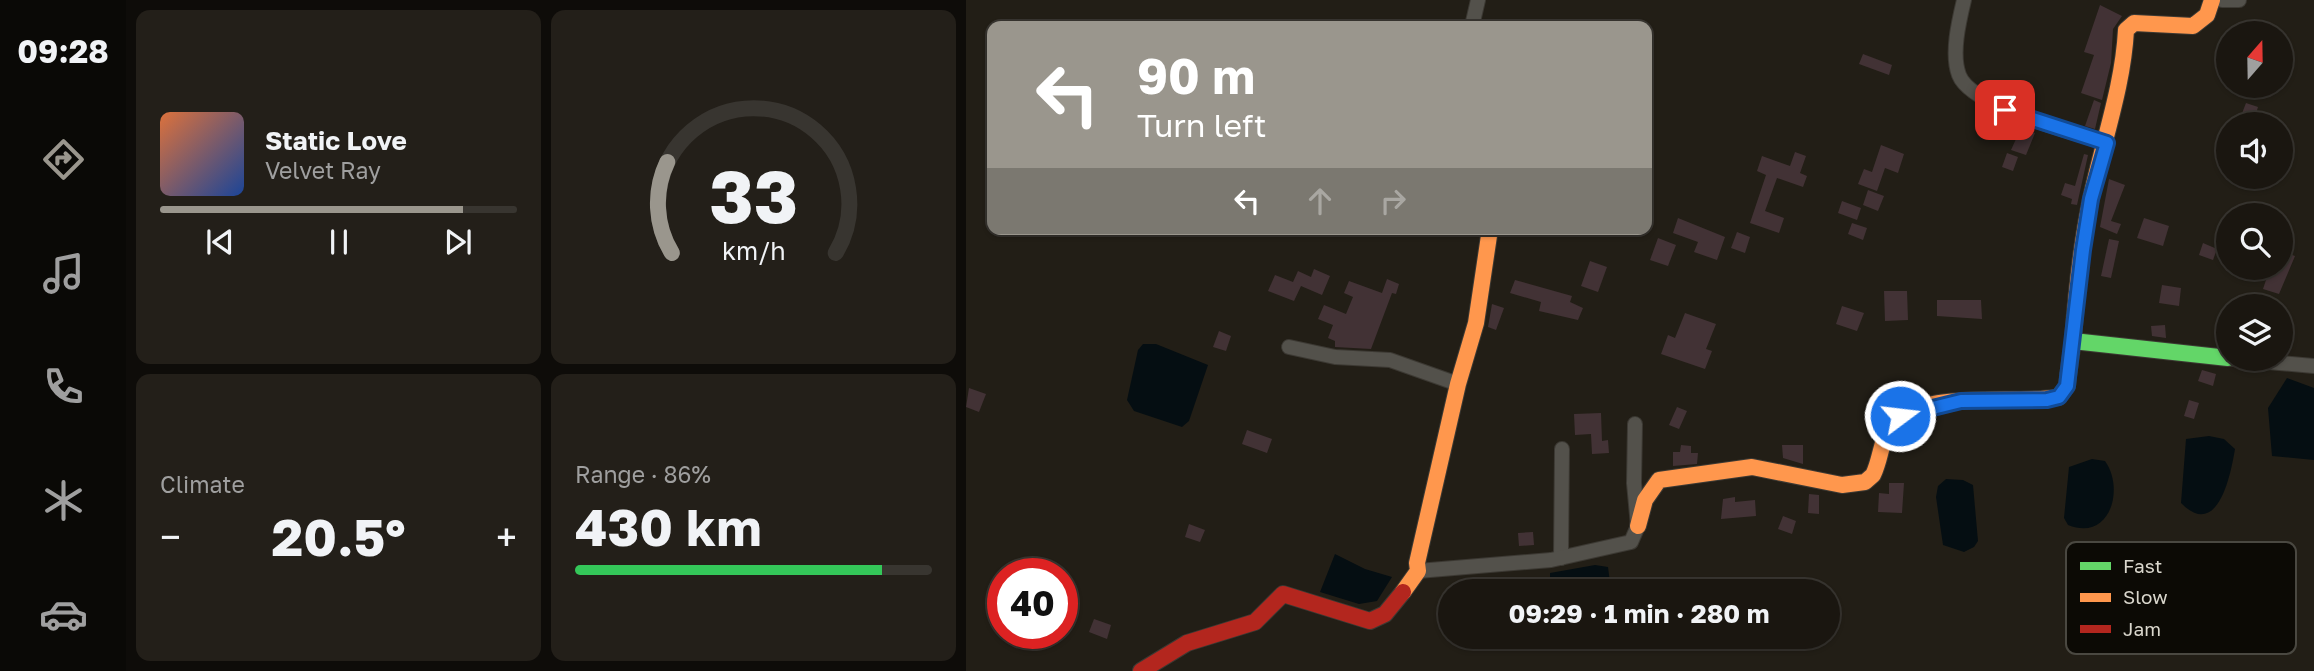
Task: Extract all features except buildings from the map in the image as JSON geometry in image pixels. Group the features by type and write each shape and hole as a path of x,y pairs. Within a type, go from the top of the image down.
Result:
{"street":[{"path":"1473,21 1478,0"},
{"path":"1964,0 1958,58 1959,74 1966,85 1997,107 2107,143"},
{"path":"1418,571 1561,558 1625,545 1634,537 1645,500 1659,480 1758,467 1853,485 1866,482 1878,468 1882,445 1891,423 1911,411 1961,401 2059,397 2067,386 2076,296 2091,199 2107,143 2124,65 2124,34 2129,25 2193,26 2207,15 2212,0"},
{"path":"2222,0 2239,0"},
{"path":"1141,671 1187,643 1255,622 1283,594 1370,621 1381,619 1418,571 1417,563 1458,384 1476,323 1489,235"},
{"path":"2073,341 2216,357"},
{"path":"1289,347 1335,357 1390,360 1458,384"},
{"path":"2293,364 2314,366"},
{"path":"1635,425 1634,483 1638,526"},
{"path":"1561,558 1562,449"}],"shaded area":[{"path":"1143,344 1156,344 1208,365 1189,421 1182,427 1134,411 1127,400 1138,350"},
{"path":"2287,378 2314,388 2314,460 2272,456 2268,408"},
{"path":"2209,436 2224,439 2235,449 2226,487 2220,499 2213,509 2204,514 2194,513 2181,503 2186,439"},
{"path":"2092,459 2105,461 2111,472 2114,485 2110,510 2103,520 2094,526 2082,528 2068,525 2064,518 2069,467"},
{"path":"1946,479 1963,480 1973,485 1978,541 1974,547 1964,552 1943,545 1936,497 1938,486"},
{"path":"1335,554 1365,569 1392,577 1377,601 1359,604 1320,592"},
{"path":"1595,565 1608,567 1610,579 1550,579 1550,573"}],"traffic: fast":[{"path":"2068,376 2073,341 2216,357"}],"traffic: slow":[{"path":"2073,341 2084,233 2117,93 2126,30 2134,23 2193,26 2207,15 2212,0"},
{"path":"1403,592 1418,571 1417,563 1458,384 1476,323 1489,235"},
{"path":"1638,526 1645,500 1659,480 1752,467 1842,485 1865,482 1873,475 1891,424 1904,413 1944,402 2059,397 2067,386 2068,376"}],"traffic: jam":[{"path":"1141,671 1187,643 1255,622 1283,594 1370,621 1385,614 1403,592"}],"route":[{"path":"1900,416 1911,411 1961,401 2047,400 2064,394 2067,386 2072,358 2076,296 2091,199 2107,143 2005,110"}]}
